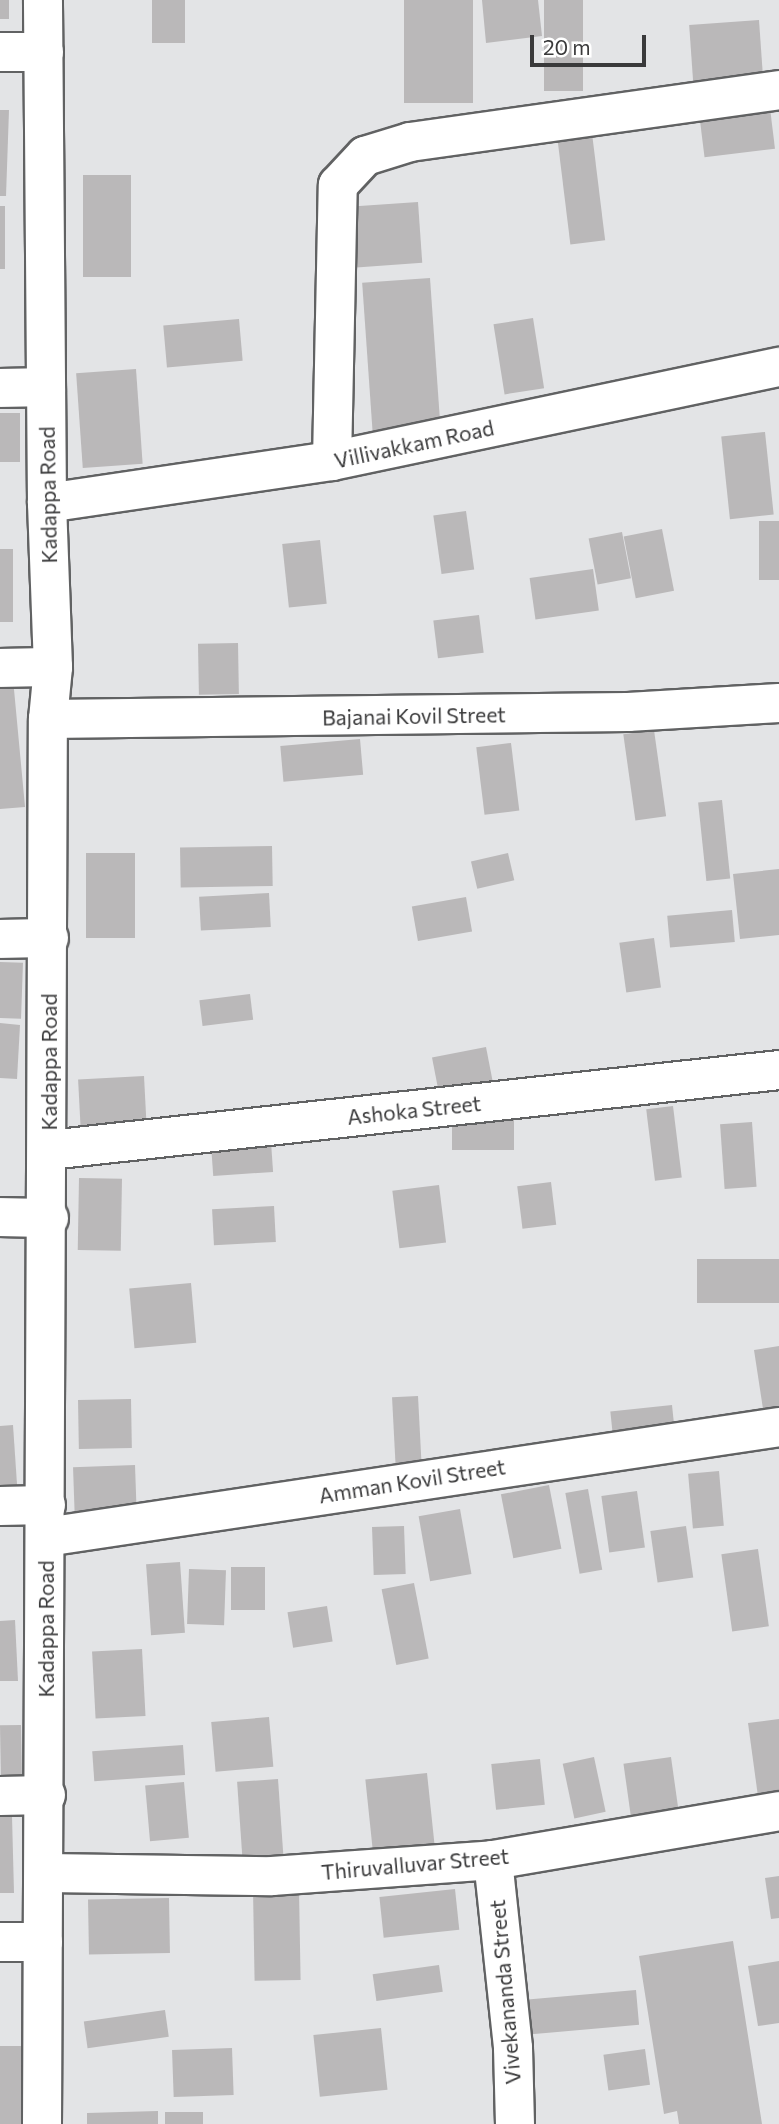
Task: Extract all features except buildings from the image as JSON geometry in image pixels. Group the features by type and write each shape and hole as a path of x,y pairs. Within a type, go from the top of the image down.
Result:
{"street":[{"name":"Kadappa Road","path":"42,2124 43,1942 47,1873 46,1521 50,938 48,719 52,667 47,503 43,0"},
{"path":"0,52 44,52"},
{"path":"332,461 338,185 365,156 410,142 779,90"},
{"name":"Villivakkam Road","path":"47,503 332,461 779,368"},
{"path":"0,388 46,387"},
{"path":"0,668 52,667"},
{"name":"Bajanai Kovil Street","path":"48,719 614,713 779,703"},
{"path":"0,939 50,938"},
{"name":"Ashoka Street","path":"49,1150 779,1070"},
{"path":"0,1217 48,1218"},
{"name":"Amman Kovil Street","path":"0,1506 46,1521 779,1427"},
{"path":"0,1796 46,1795"},
{"name":"Thiruvalluvar Street","path":"47,1873 272,1876 493,1860 779,1811"},
{"name":"Vivekananda Street","path":"493,1860 513,2048 515,2124"},
{"path":"0,1942 43,1942"}]}
